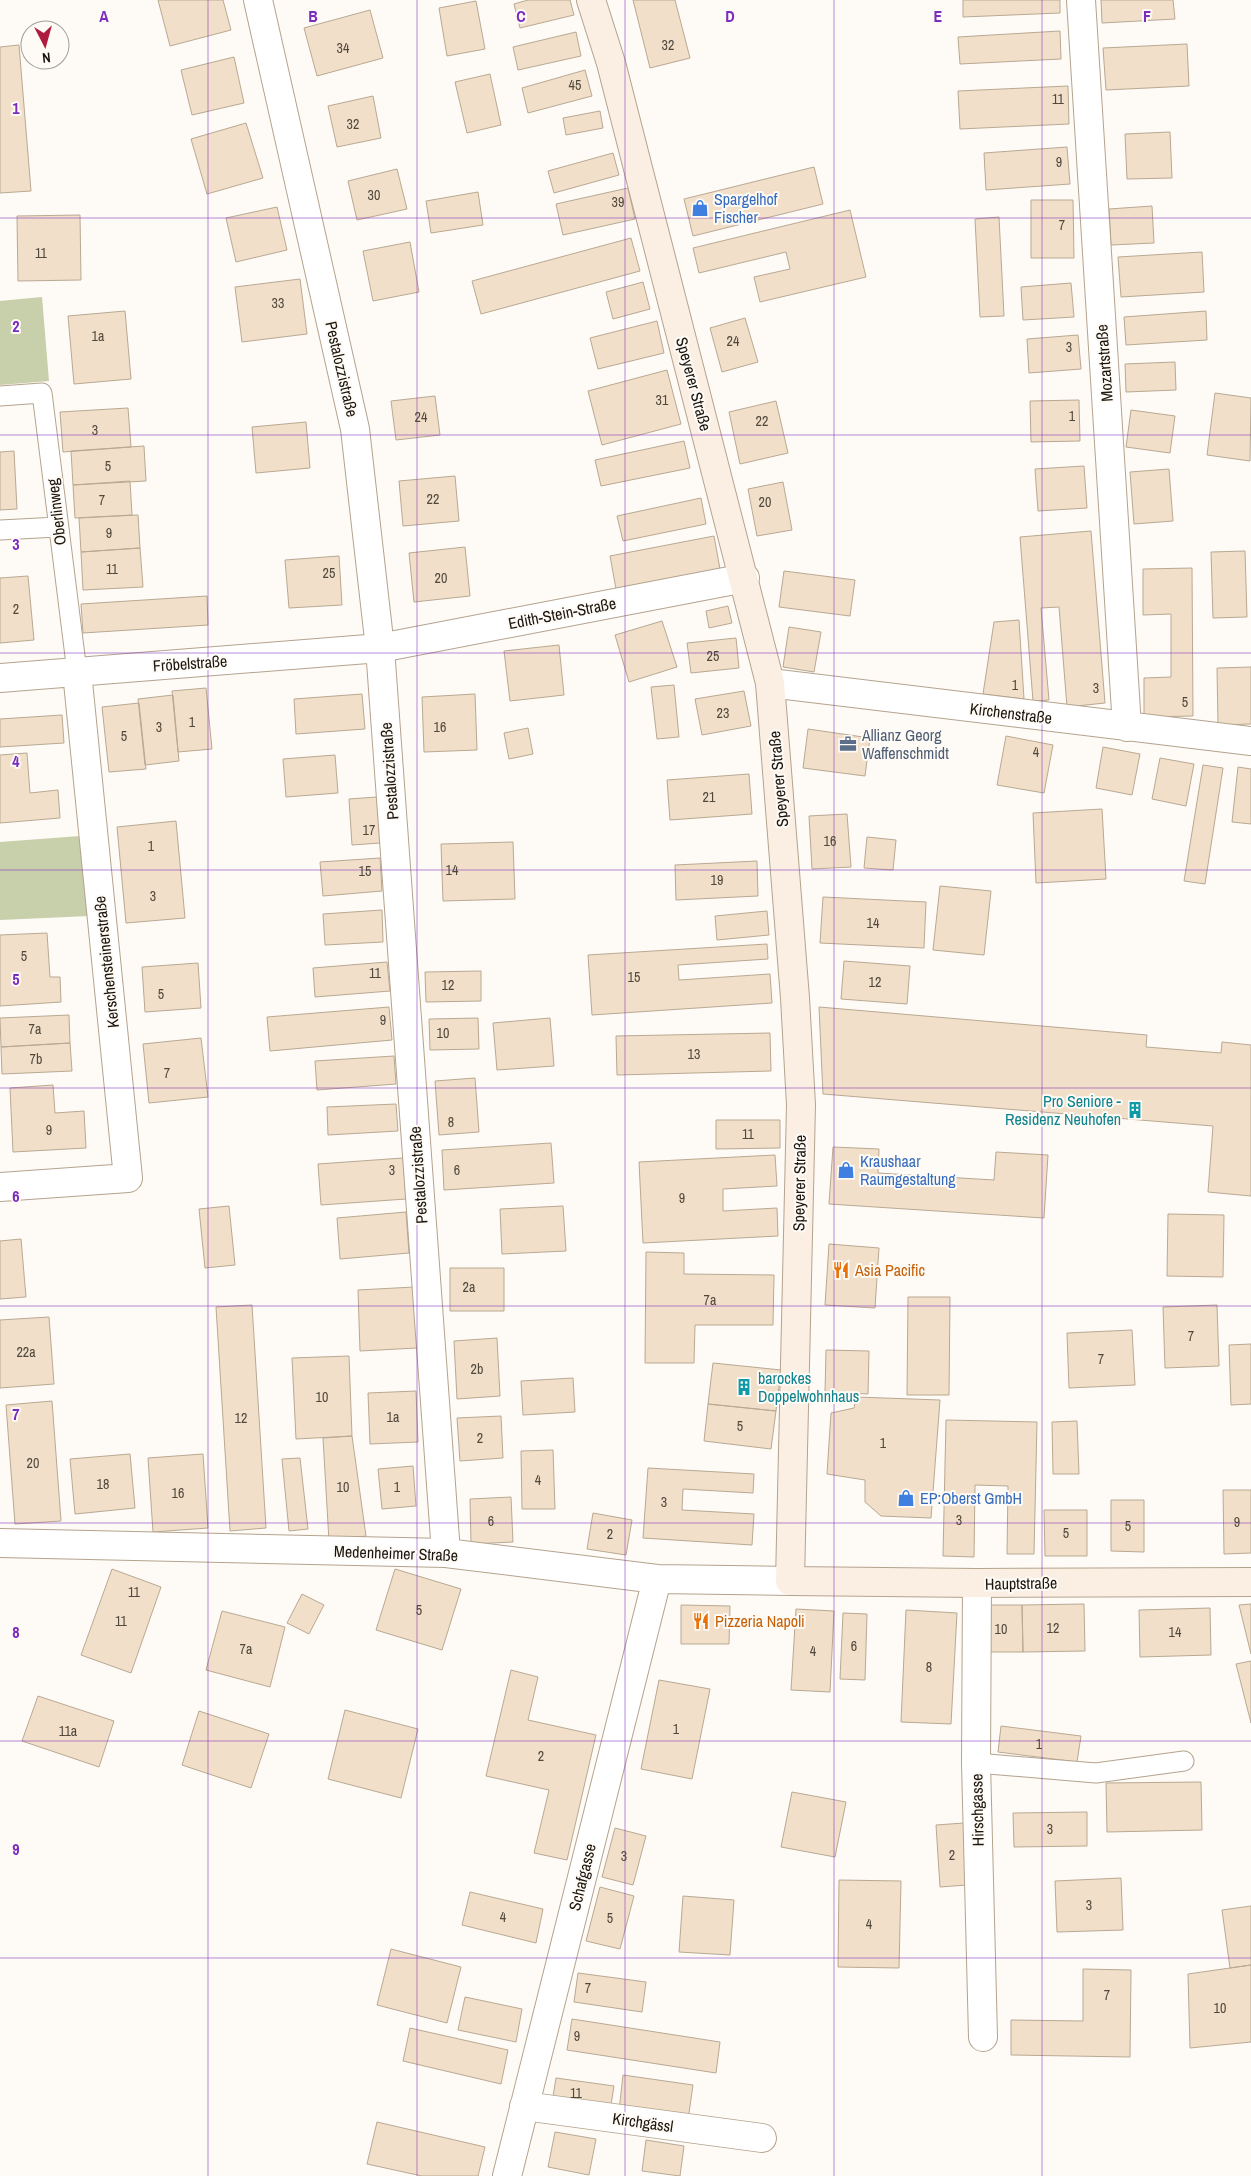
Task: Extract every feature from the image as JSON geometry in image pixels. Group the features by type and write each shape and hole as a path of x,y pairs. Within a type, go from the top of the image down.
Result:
{"main road":[{"name":"Speyerer Straße","path":"591,0 611,63 745,578 770,684 795,998 801,1105 790,1581"},
{"name":"Hauptstraße","path":"790,1581 977,1583 1251,1582"}],"street":[{"name":"Pestalozzistraße","path":"258,0 355,429 380,648 446,1553"},
{"name":"Mozartstraße","path":"1081,0 1127,727"},
{"name":"Edith-Stein-Straße","path":"380,648 745,578"},
{"name":"Fröbelstraße","path":"0,678 380,648"},
{"name":"Kerschensteinerstraße","path":"0,1187 128,1178 76,672"},
{"name":"Kirchenstraße","path":"770,684 1251,742"},
{"name":"Medenheimer Straße","path":"0,1543 446,1553 657,1579 790,1581"},
{"name":"Schafgasse","path":"507,2176 657,1579"},
{"name":"Hirschgasse","path":"977,1583 976,1763 983,2037"},
{"name":"Kirchgässl","path":"524,2106 762,2138"}],"lane":[{"name":"Oberlinweg","path":"0,396 42,393 76,672"},
{"path":"0,530 58,527"},
{"path":"976,1763 1096,1773 1184,1761"}],"green space":[{"path":"42,297 49,381 0,385 0,301"},
{"path":"80,836 89,916 0,920 0,842"}],"building":[{"path":"158,0 223,0 231,30 170,46"},
{"path":"528,0 570,0 574,15 520,28 514,4"},
{"path":"633,0 675,0 690,58 650,68"},
{"path":"963,0 1060,0 1060,13 963,17"},
{"path":"1101,0 1173,0 1175,19 1102,23"},
{"path":"476,1 485,49 447,56 439,8"},
{"path":"370,10 383,58 317,76 304,28"},
{"path":"1060,31 1061,59 960,64 958,37"},
{"path":"576,32 581,56 518,70 513,47"},
{"path":"1187,44 1189,86 1106,90 1103,48"},
{"path":"19,45 31,191 0,193 0,47"},
{"path":"234,57 244,103 192,115 181,70"},
{"path":"585,70 592,96 528,113 522,88"},
{"path":"490,74 501,125 467,133 455,82"},
{"path":"1068,86 1069,124 960,129 958,91"},
{"path":"373,96 381,138 337,147 328,106"},
{"path":"600,111 603,128 566,135 563,118"},
{"path":"246,123 263,178 207,194 191,139"},
{"path":"1170,132 1172,178 1127,179 1125,134"},
{"path":"1067,147 1070,184 986,190 984,153"},
{"path":"613,153 619,175 554,193 548,171"},
{"path":"814,167 823,204 693,236 684,199"},
{"path":"397,169 407,209 357,220 348,181"},
{"path":"628,188 635,219 563,235 556,204"},
{"path":"478,192 483,225 431,233 426,201"},
{"path":"1031,200 1073,200 1074,258 1031,258"},
{"path":"1152,206 1154,243 1111,245 1109,209"},
{"path":"277,207 287,250 236,262 226,218"},
{"path":"850,210 866,277 760,302 754,277 790,269 786,252 699,273 693,248"},
{"path":"80,215 81,280 18,281 17,216"},
{"path":"999,217 1004,316 980,317 975,219"},
{"path":"631,238 640,271 481,314 472,281"},
{"path":"410,242 419,292 373,301 363,251"},
{"path":"1202,252 1204,292 1121,297 1118,257"},
{"path":"300,279 307,334 242,342 235,287"},
{"path":"643,282 650,309 613,319 606,292"},
{"path":"1071,283 1074,317 1023,320 1021,287"},
{"path":"125,311 131,379 74,384 68,316"},
{"path":"1206,311 1207,340 1126,345 1124,317"},
{"path":"745,318 758,362 722,372 710,328"},
{"path":"657,321 664,353 598,369 590,338"},
{"path":"1078,335 1081,369 1029,373 1027,339"},
{"path":"1175,362 1176,390 1126,392 1125,364"},
{"path":"667,370 681,424 602,445 588,391"},
{"path":"1215,393 1251,398 1250,461 1207,455"},
{"path":"435,396 440,435 396,440 391,401"},
{"path":"1079,400 1080,441 1031,442 1030,401"},
{"path":"776,401 788,453 740,464 729,412"},
{"path":"128,408 131,447 63,452 60,412"},
{"path":"1131,410 1175,416 1170,453 1126,447"},
{"path":"306,422 310,468 256,473 252,427"},
{"path":"684,441 690,468 601,486 595,460"},
{"path":"144,446 146,481 73,485 71,451"},
{"path":"14,451 17,509 0,510 0,452"},
{"path":"1084,466 1087,508 1038,511 1035,469"},
{"path":"1169,469 1173,521 1134,524 1130,472"},
{"path":"455,476 459,521 403,526 399,481"},
{"path":"130,481 132,515 75,518 73,485"},
{"path":"783,482 792,530 757,536 748,489"},
{"path":"701,498 706,524 623,541 617,516"},
{"path":"138,515 140,548 81,552 79,518"},
{"path":"1091,531 1105,703 1067,707 1059,607 1041,608 1049,700 1033,701 1020,537"},
{"path":"714,536 720,569 616,589 610,556"},
{"path":"465,547 470,596 414,602 409,553"},
{"path":"140,548 143,587 83,590 81,552"},
{"path":"1245,551 1247,617 1213,618 1211,552"},
{"path":"339,556 342,605 289,608 285,560"},
{"path":"1192,568 1193,716 1144,717 1144,678 1171,677 1171,614 1143,615 1143,569"},
{"path":"784,571 855,580 850,616 779,607"},
{"path":"28,576 34,640 0,643 0,578"},
{"path":"207,596 208,625 83,633 81,604"},
{"path":"728,606 732,623 709,628 706,611"},
{"path":"1019,620 1024,699 983,694 994,622"},
{"path":"662,621 677,667 629,682 615,635"},
{"path":"789,627 821,632 814,672 783,667"},
{"path":"736,638 739,668 691,673 687,643"},
{"path":"559,645 564,695 510,701 504,651"},
{"path":"1251,667 1251,724 1218,725 1217,668"},
{"path":"674,685 679,737 657,739 651,687"},
{"path":"206,688 212,749 178,752 172,691"},
{"path":"744,691 751,726 702,735 695,699"},
{"path":"362,694 365,729 296,734 294,699"},
{"path":"475,694 477,750 424,752 422,697"},
{"path":"173,695 179,761 145,765 138,699"},
{"path":"139,703 146,769 109,772 102,707"},
{"path":"62,715 64,743 0,747 0,719"},
{"path":"528,728 533,754 509,759 504,733"},
{"path":"808,729 870,738 865,776 803,768"},
{"path":"1006,736 1053,745 1044,793 997,785"},
{"path":"1103,747 1140,754 1132,795 1096,788"},
{"path":"27,753 30,793 58,790 60,818 0,823 0,755"},
{"path":"335,755 338,793 286,797 283,759"},
{"path":"1160,758 1194,764 1186,806 1152,799"},
{"path":"1203,765 1223,768 1205,884 1184,881"},
{"path":"1238,767 1251,769 1251,824 1232,822"},
{"path":"749,774 752,814 670,820 667,780"},
{"path":"377,797 380,843 352,845 349,799"},
{"path":"1102,809 1106,879 1036,883 1033,813"},
{"path":"847,814 851,867 812,869 809,816"},
{"path":"176,821 185,918 126,923 117,827"},
{"path":"867,837 896,840 893,870 864,868"},
{"path":"513,842 515,899 443,901 441,844"},
{"path":"380,858 382,891 323,896 320,862"},
{"path":"757,861 758,896 676,900 675,865"},
{"path":"940,886 991,891 984,955 933,950"},
{"path":"823,897 926,902 924,948 820,943"},
{"path":"382,910 383,942 325,945 323,914"},
{"path":"767,911 769,935 717,940 715,916"},
{"path":"47,933 50,977 60,977 61,1002 0,1006 0,935"},
{"path":"767,944 768,959 678,965 679,980 770,974 772,1003 592,1015 588,955"},
{"path":"844,961 910,966 907,1004 841,999"},
{"path":"387,962 390,991 315,997 313,968"},
{"path":"198,963 201,1008 145,1012 142,967"},
{"path":"481,971 481,1001 426,1002 425,972"},
{"path":"389,1007 392,1040 270,1051 267,1017"},
{"name":"Pro Seniore - Residenz Neuhofen","path":"819,1007 1147,1035 1146,1047 1221,1053 1222,1042 1251,1045 1251,1196 1208,1192 1213,1126 823,1094"},
{"path":"69,1015 70,1043 1,1047 0,1018"},
{"path":"478,1018 479,1049 430,1050 429,1019"},
{"path":"550,1018 554,1066 497,1070 493,1023"},
{"path":"770,1033 771,1071 617,1075 616,1036"},
{"path":"201,1038 208,1097 149,1103 143,1044"},
{"path":"70,1043 72,1071 2,1074 1,1047"},
{"path":"394,1056 396,1084 317,1090 315,1061"},
{"path":"475,1078 479,1132 439,1135 435,1081"},
{"path":"53,1085 55,1113 84,1111 86,1148 13,1152 10,1088"},
{"path":"396,1104 398,1131 328,1135 327,1107"},
{"path":"716,1120 780,1120 780,1148 716,1149"},
{"path":"551,1143 554,1183 444,1190 442,1150"},
{"path":"833,1147 879,1149 878,1173 994,1180 996,1152 1048,1155 1044,1218 829,1204"},
{"path":"775,1155 777,1186 723,1189 723,1211 777,1208 778,1236 643,1243 639,1162"},
{"path":"403,1158 406,1199 321,1205 318,1164"},
{"path":"229,1206 235,1265 205,1268 199,1209"},
{"path":"563,1206 566,1251 502,1254 500,1209"},
{"path":"406,1212 409,1253 340,1259 337,1218"},
{"path":"1168,1214 1224,1215 1223,1277 1167,1276"},
{"path":"21,1239 26,1297 0,1299 0,1241"},
{"path":"829,1244 879,1248 875,1308 825,1305"},
{"path":"646,1252 684,1253 684,1274 774,1275 773,1325 695,1325 694,1363 645,1363"},
{"path":"450,1268 504,1268 504,1311 450,1311"},
{"path":"414,1287 417,1348 360,1351 358,1290"},
{"path":"908,1297 950,1297 949,1395 907,1395"},
{"path":"252,1305 266,1528 230,1531 216,1307"},
{"path":"1217,1305 1219,1366 1165,1368 1163,1307"},
{"path":"49,1317 54,1384 0,1388 0,1320"},
{"path":"1132,1330 1135,1385 1069,1388 1067,1333"},
{"path":"497,1338 500,1396 457,1399 454,1341"},
{"path":"1251,1344 1251,1404 1231,1405 1229,1345"},
{"path":"826,1350 869,1351 868,1394 825,1392"},
{"path":"349,1356 352,1436 296,1439 292,1358"},
{"name":"barockes Doppelwohnhaus","path":"713,1363 781,1370 776,1411 708,1404"},
{"path":"573,1378 575,1412 523,1415 521,1381"},
{"path":"416,1391 418,1442 370,1444 368,1393"},
{"path":"856,1397 940,1400 931,1518 881,1516 865,1502 865,1480 827,1474 831,1413 854,1408"},
{"path":"52,1401 61,1521 15,1524 6,1405"},
{"name":"barockes Doppelwohnhaus","path":"708,1404 776,1411 771,1449 704,1441"},
{"path":"501,1416 503,1458 460,1461 457,1418"},
{"path":"946,1420 1037,1422 1034,1554 1007,1554 1008,1486 975,1485 974,1557 943,1556"},
{"path":"1077,1421 1079,1474 1053,1474 1052,1422"},
{"path":"352,1436 366,1536 329,1541 323,1438"},
{"path":"553,1450 555,1509 522,1509 521,1451"},
{"path":"130,1454 135,1508 75,1514 70,1459"},
{"path":"203,1454 208,1528 153,1532 148,1458"},
{"path":"300,1458 308,1529 289,1531 282,1459"},
{"path":"413,1466 416,1506 382,1509 378,1469"},
{"path":"648,1468 754,1474 753,1493 683,1489 682,1510 754,1514 752,1545 643,1538"},
{"path":"1223,1490 1251,1490 1251,1553 1224,1554"},
{"path":"511,1497 513,1542 471,1544 470,1499"},
{"path":"1111,1500 1144,1500 1144,1552 1111,1551"},
{"path":"1044,1510 1087,1510 1087,1556 1045,1556"},
{"path":"593,1513 632,1520 626,1555 587,1549"},
{"path":"112,1569 161,1587 131,1673 81,1655"},
{"path":"395,1569 461,1589 442,1650 376,1630"},
{"path":"302,1594 324,1605 309,1634 287,1623"},
{"path":"1084,1604 1085,1651 1023,1652 1022,1605"},
{"path":"1251,1604 1251,1654 1239,1605"},
{"path":"681,1605 730,1606 729,1644 681,1644"},
{"path":"979,1605 1022,1605 1023,1652 980,1652"},
{"path":"1210,1608 1211,1655 1140,1657 1139,1610"},
{"path":"796,1609 834,1611 830,1692 791,1690"},
{"path":"906,1610 957,1613 951,1724 901,1722"},
{"path":"222,1611 285,1627 270,1687 206,1670"},
{"path":"843,1613 867,1614 865,1680 840,1679"},
{"path":"1251,1661 1251,1723 1236,1664"},
{"path":"511,1670 538,1677 528,1720 596,1735 567,1860 534,1853 549,1790 486,1776"},
{"path":"659,1680 710,1689 692,1779 641,1769"},
{"path":"38,1696 114,1721 99,1767 22,1741"},
{"path":"345,1710 418,1729 401,1798 328,1779"},
{"path":"199,1711 269,1734 251,1788 182,1765"},
{"path":"1001,1726 1081,1736 1077,1762 998,1752"},
{"path":"1201,1782 1202,1830 1107,1832 1106,1783"},
{"path":"792,1792 846,1802 835,1857 781,1847"},
{"path":"1087,1812 1087,1846 1014,1847 1013,1813"},
{"path":"964,1823 967,1885 940,1887 936,1825"},
{"path":"615,1828 646,1836 633,1885 602,1877"},
{"path":"1121,1878 1123,1930 1057,1932 1055,1881"},
{"path":"839,1880 901,1881 899,1968 838,1967"},
{"path":"600,1887 634,1896 620,1949 586,1941"},
{"path":"470,1892 543,1909 536,1943 462,1925"},
{"path":"683,1896 734,1900 730,1955 679,1952"},
{"path":"1251,1906 1251,1965 1230,1968 1222,1910"},
{"path":"391,1949 461,1967 447,2023 377,2005"},
{"path":"1251,1965 1251,2042 1190,2048 1188,1974"},
{"path":"1083,1969 1131,1970 1130,2057 1011,2055 1011,2020 1083,2021"},
{"path":"578,1973 646,1982 642,2012 574,2002"},
{"path":"465,1997 522,2009 516,2042 458,2030"},
{"path":"572,2019 720,2042 716,2073 567,2050"},
{"path":"410,2028 508,2050 501,2084 403,2061"},
{"path":"623,2075 693,2085 688,2120 619,2111"},
{"path":"556,2078 614,2086 610,2111 552,2103"},
{"path":"377,2122 485,2147 478,2176 422,2176 367,2164"},
{"path":"555,2132 596,2139 589,2175 548,2167"},
{"path":"646,2140 684,2146 680,2176 642,2171"}],"place":[{"name":"Spargelhof Fischer","path":"700,208"},
{"name":"Allianz Georg Waffenschmidt","path":"848,744"},
{"name":"Pro Seniore - Residenz Neuhofen","path":"1135,1110"},
{"name":"Kraushaar Raumgestaltung","path":"846,1170"},
{"name":"Asia Pacific","path":"841,1270"},
{"name":"barockes Doppelwohnhaus","path":"744,1387"},
{"name":"EP:Oberst GmbH","path":"906,1498"},
{"name":"Pizzeria Napoli","path":"701,1621"}]}
